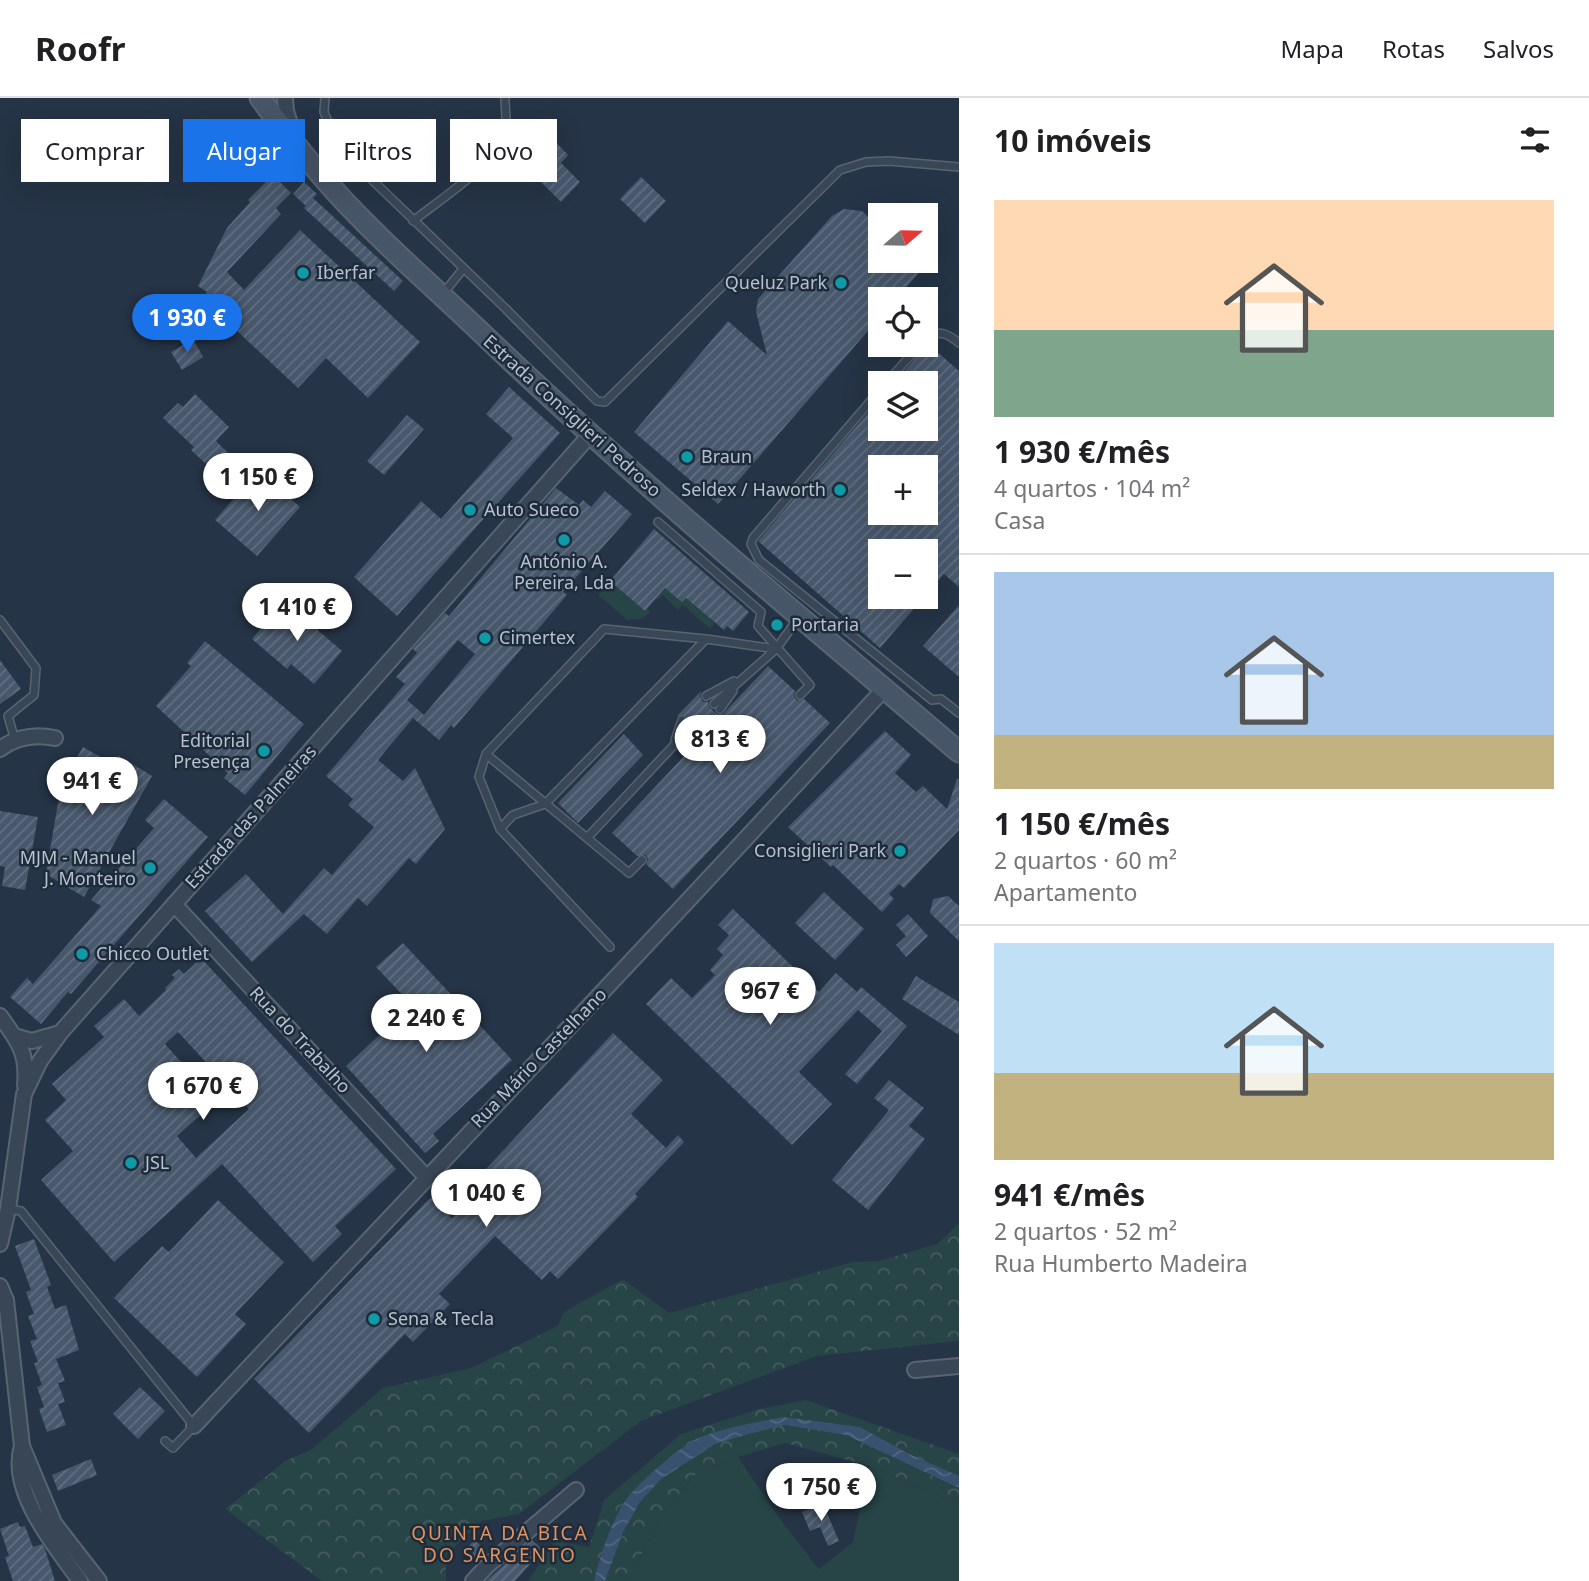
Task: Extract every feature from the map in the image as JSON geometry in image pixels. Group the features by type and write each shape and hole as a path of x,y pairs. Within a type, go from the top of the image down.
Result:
{"main road":[{"name":"Estrada Consiglieri Pedroso","path":"265,105 276,119"},
{"name":"Estrada Consiglieri Pedroso","path":"305,156 367,224 590,435 959,752"}],"street":[{"path":"285,98 289,119"},
{"name":"Estrada das Palmeiras","path":"0,1244 24,1094 40,1062 61,1032 590,435"},
{"name":"Rua Mário Castelhano","path":"194,1426 741,845 884,689"},
{"path":"0,749 15,740 40,735 55,738"},
{"name":"Rua do Trabalho","path":"174,904 426,1177"},
{"path":"0,1016 24,1051 24,1094"},
{"path":"14,1036 32,1041 61,1032"},
{"path":"0,1286 6,1300 5,1335 22,1446 54,1523 99,1581"},
{"path":"915,1370 959,1366"},
{"path":"22,1446 18,1460 19,1474 41,1527 80,1581"},
{"path":"473,1581 576,1490"}],"lane":[{"path":"325,98 324,112 334,137 367,175 597,401 605,402 840,170 866,162 915,162 959,167"},
{"path":"413,221 490,159 501,145 506,132 505,98"},
{"path":"442,295 463,269"},
{"path":"938,332 947,333 959,343"},
{"path":"896,371 909,357"},
{"path":"868,404 753,538 751,544 759,560 883,662 932,700 941,699 959,713"},
{"path":"658,523 761,612 758,626 810,685 800,695"},
{"path":"717,707 743,676 776,649 799,616"},
{"path":"0,620 36,668 34,695 8,716 15,740"},
{"path":"610,947 500,829 479,777 486,754 604,629 776,649"},
{"path":"500,829 513,815 545,804 706,639"},
{"path":"706,696 743,676"},
{"path":"674,744 682,720"},
{"path":"587,838 674,744 693,731"},
{"path":"486,754 629,873 642,860"},
{"path":"4,1208 21,1211 194,1426 173,1448 165,1441"}],"green space":[{"path":"610,581 645,611 648,608 650,613 641,619 627,620 598,595"},
{"path":"665,588 686,598 715,623 710,629 683,605 678,610 663,595 658,600 656,598"},
{"path":"959,1223 959,1341 817,1356 641,1421 519,1514 482,1521 446,1555 446,1581 322,1581 225,1509 287,1460 311,1450 383,1388 471,1368 558,1326 564,1312 623,1279 669,1313 853,1262 879,1261 937,1244"},
{"path":"806,1400 959,1454 959,1504 869,1466 785,1443 738,1457 696,1474 662,1514 628,1581 528,1581 555,1541 589,1547 604,1500 681,1434 759,1409"},
{"path":"738,1457 780,1519 819,1569 853,1542 869,1466 959,1504 959,1581 628,1581 662,1514 696,1474"}],"water":[{"path":"783,1417 860,1427 909,1454 959,1476 959,1488 846,1435 785,1425 749,1434 715,1444 661,1479 640,1502 623,1532 605,1581 594,1581 620,1509 655,1470 698,1438"}],"building":[{"path":"557,143 568,155 561,163 580,182 561,202 541,182 557,182"},
{"path":"641,177 666,201 645,223 620,199"},
{"name":"Iberfar","path":"266,182 280,182 291,193 276,208 281,214 227,272 244,290 300,230 420,342 368,398 326,358 298,388 220,315 204,295 207,292 198,286 227,228 250,202 248,200"},
{"path":"304,182 317,194 313,198 403,281 394,291 304,208 306,206 293,194"},
{"path":"844,209 862,211 868,217 868,273 919,273 906,287 868,287 868,331 718,504 634,432 728,321 767,355 756,312 758,299 832,216"},
{"path":"193,339 203,357 182,370 171,352"},
{"name":"Seldex / Haworth","path":"938,353 959,371 959,587 944,574 938,581 938,539 868,539 868,609 914,609 880,648 758,541 868,413 868,441 938,441 938,371 904,371 917,357 938,357"},
{"name":"Auto Sueco","path":"509,387 560,433 397,616 354,577 421,501 441,519 513,438 486,414"},
{"path":"195,394 229,427 216,441 228,453 213,468 191,450 194,447 163,418 178,403 183,407"},
{"path":"407,415 424,429 384,475 367,461"},
{"path":"259,470 300,507 257,556 215,520"},
{"path":"556,488 579,505 583,500 591,507 605,491 632,514 563,592 567,595 454,728 451,725 439,740 413,718 378,760 403,781 415,768 445,829 416,864 409,858 367,906 358,898 327,934 304,914 252,962 205,911 246,874 283,914 324,868 332,875 374,827 348,805 353,799 326,776 405,684 396,677 417,653 413,649 445,613 449,616","holes":["458,640 475,654 424,715 407,700"]},
{"path":"654,529 749,612 733,631 727,626 724,630 686,598 682,602 665,588 645,611 610,581"},
{"path":"284,601 342,651 314,684 291,664 287,669 252,639"},
{"path":"959,605 959,677 923,646"},
{"path":"205,641 304,724 245,795 224,778 228,773 156,706 191,666 187,663"},
{"path":"0,660 21,689 0,704"},
{"path":"768,666 795,691 796,700 804,699 830,723 673,889 646,864 646,855 637,856 612,833 701,738 701,731 694,723 688,722 686,716 677,716 701,691 702,701 708,702 709,707 717,714 723,714"},
{"path":"885,731 911,755 895,773 916,792 923,786 947,809 959,779 959,830 904,888 899,884 889,894 894,899 882,912 788,827"},
{"path":"624,734 643,755 578,823 558,803"},
{"path":"83,747 114,765 119,756 152,776 84,897 46,874 61,785"},
{"path":"164,799 208,837 71,994 68,992 41,1024 10,997 27,978 33,984 101,906 91,900 154,828 145,820"},
{"path":"0,811 38,817 25,890 2,886 5,867 0,866"},
{"name":"Consiglieri Park","path":"824,892 864,929 835,960 795,923"},
{"path":"948,896 959,906 959,941 930,913 933,899"},
{"path":"733,909 819,992 836,973 857,992 861,987 907,1026 857,1084 845,1074 882,1031 858,1010 799,1072 832,1104 792,1145 646,1004 671,978 692,998 715,975 710,970 723,955 717,949 729,935 718,925"},
{"path":"908,914 928,936 906,957 896,945 906,936 896,925"},
{"path":"403,943 512,1060 433,1134 439,1141 425,1153 346,1066 412,1005 376,967"},
{"path":"201,958 396,1169 335,1226 342,1234 313,1262 222,1164 114,1262 41,1180 73,1151 45,1120 66,1100 52,1084 104,1037 94,1026 124,999 139,1016 166,990 175,978 172,975 179,969 184,974","holes":["178,1032 249,1109 196,1158 177,1136 216,1101 165,1044"]},
{"path":"916,976 959,1002 959,1035 902,999"},
{"path":"613,1033 663,1080 631,1114 666,1148 678,1135 684,1142 635,1194 638,1197 558,1279 550,1271 542,1280 495,1236 439,1294 450,1304 413,1342 405,1334 309,1433 254,1379 431,1197 452,1218 476,1192 470,1186"},
{"path":"889,1080 924,1108 909,1126 925,1139 868,1210 832,1180 889,1110 874,1098"},
{"path":"218,1200 284,1262 235,1314 246,1324 197,1377 114,1298 162,1246 169,1252"},
{"path":"34,1239 51,1285 47,1287 55,1309 66,1305 79,1350 56,1359 65,1381 58,1383 65,1402 58,1404 66,1425 47,1432 39,1409 44,1407 37,1387 42,1385 34,1363 38,1362 30,1341 37,1339 28,1316 34,1314 26,1292 31,1290 15,1246"},
{"path":"140,1387 165,1411 138,1439 113,1414"},
{"path":"91,1459 97,1475 58,1491 52,1475"},
{"path":"844,1471 842,1484 830,1487 815,1478"},
{"path":"812,1478 817,1490 796,1494 794,1482"},
{"path":"823,1504 839,1541 828,1546 820,1527 810,1531 802,1512"},
{"path":"18,1522 20,1527 25,1526 33,1547 42,1544 55,1581 13,1581 5,1557 9,1556 0,1529"},
{"path":"475,1540 487,1553 476,1563 464,1550"},
{"path":"532,1540 543,1550 515,1581 486,1581"}],"place":[{"name":"Iberfar","path":"303,273"},
{"name":"Queluz Park","path":"841,283"},
{"name":"Braun","path":"687,457"},
{"name":"Seldex / Haworth","path":"840,490"},
{"name":"Auto Sueco","path":"470,510"},
{"name":"António A. Pereira, Lda","path":"564,540"},
{"name":"Portaria","path":"777,625"},
{"name":"Cimertex","path":"485,638"},
{"name":"Editorial Presença","path":"264,751"},
{"name":"Consiglieri Park","path":"900,851"},
{"name":"MJM - Manuel J. Monteiro","path":"150,868"},
{"name":"Chicco Outlet","path":"82,954"},
{"name":"JSL","path":"131,1163"},
{"name":"Sena & Tecla","path":"374,1319"}],"district":[{"name":"QUINTA DA BICA DO SARGENTO","path":"500,1544"}]}
